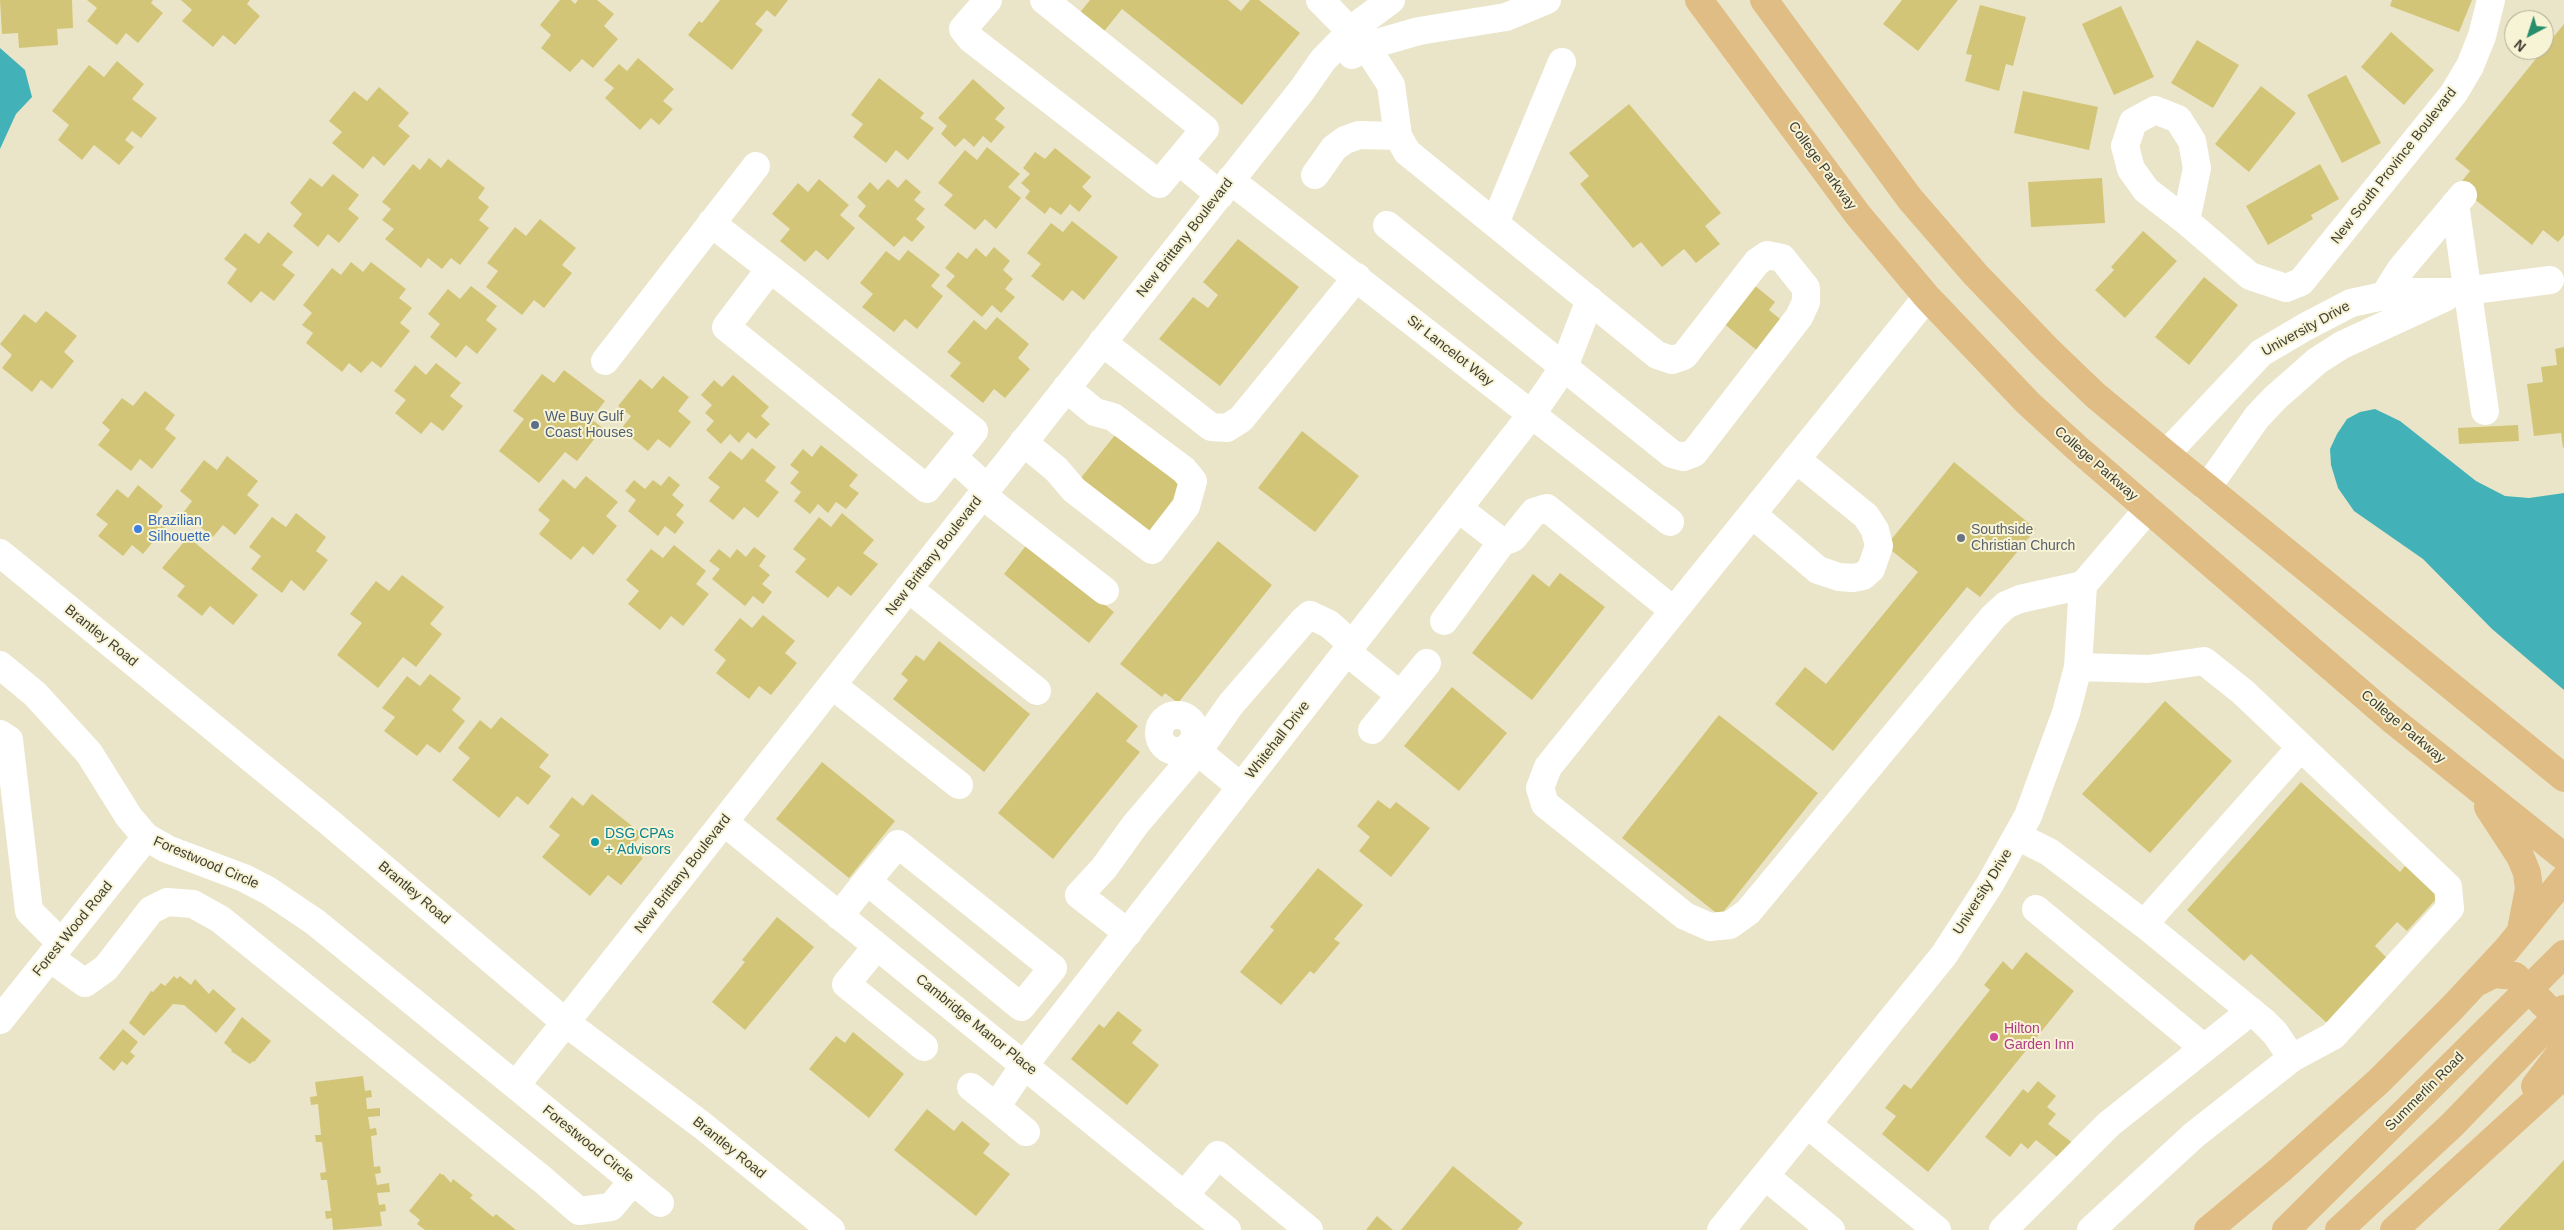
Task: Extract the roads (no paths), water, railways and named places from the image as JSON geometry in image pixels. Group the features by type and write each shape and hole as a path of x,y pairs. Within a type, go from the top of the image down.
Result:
{"main road":[{"name":"College Parkway","path":"1699,0 1858,215 1927,297 2028,403 2390,718 2564,857"},
{"path":"1764,0 1910,199 1976,274 2046,348 2088,388 2166,454 2564,778"},
{"path":"2473,785 2520,856 2527,873 2529,889 2521,932"},
{"path":"2208,1230 2280,1170 2379,1081 2476,984 2564,879"},
{"name":"Summerlin Road","path":"2286,1230 2564,954"},
{"path":"2476,984 2494,974 2515,976 2564,1024"},
{"path":"2339,1230 2452,1125 2564,1009"},
{"path":"2496,1137 2564,1048"},
{"path":"2394,1230 2564,1075"}],"street":[{"path":"988,0 963,29 971,39 1159,184 1205,129 1044,0"},
{"path":"1320,0 1359,39 1391,85 1398,136 1407,152 1657,355 1672,360 1684,356 1757,262 1768,255 1782,258 1806,288 1806,302 1800,317 1694,453 1683,457 1672,454 1388,225"},
{"name":"New Brittany Boulevard","path":"565,1022 1302,90 1344,59 1391,0"},
{"name":"New Brittany Boulevard","path":"1359,39 1506,17 1547,0"},
{"name":"New South Province Boulevard","path":"2286,288 2301,282 2454,94 2470,66 2482,36 2491,0"},
{"path":"1495,223 1562,62"},
{"path":"1315,175 1334,148 1345,140 1360,134 1398,136"},
{"name":"Sir Lancelot Way","path":"1179,161 1225,187 1357,277 1670,522"},
{"path":"605,361 756,166"},
{"path":"2384,296 2401,269 2460,198 2463,291 2485,411"},
{"path":"2186,221 2250,276 2286,288 2289,302 2326,356"},
{"path":"711,223 770,269 974,431 927,489 726,327 770,269"},
{"path":"1102,342 1211,427 1226,428 1241,419 1357,277"},
{"name":"University Drive","path":"2166,454 2261,353 2305,326 2351,303 2402,292 2463,291 2550,280"},
{"name":"University Drive","path":"2207,488 2257,417 2294,380 2350,341 2463,291"},
{"path":"1927,297 1548,768 1540,788 1545,804 1685,916 1710,927 1730,925 1748,912 1993,617 2006,605 2020,599 2083,585 2148,509"},
{"name":"Whitehall Drive","path":"996,1107 1026,1064 1531,415 1564,367 1590,300"},
{"path":"1024,442 1056,469 1074,490 1152,550 1186,506 1194,481 1184,470 1113,417 1095,412 1066,388"},
{"path":"954,458 984,491 1105,590"},
{"path":"1752,514 1818,570 1839,577 1853,578 1863,576 1871,569 1879,546 1875,530 1866,516 1796,460"},
{"path":"1444,621 1502,542 1512,538 1534,512 1547,508 1674,611"},
{"path":"1458,509 1502,542"},
{"name":"Brantley Road","path":"0,553 329,822 565,1022 703,1126 831,1230"},
{"name":"University Drive","path":"1721,1230 1944,955 1990,884 2017,836 2028,816 2063,722 2078,667 2083,585"},
{"path":"908,588 1037,691"},
{"path":"1128,933 1079,895 1104,868 1194,748 1302,621 1310,615 1329,624 1350,648 1400,695"},
{"path":"2078,667 2148,668 2204,662 2243,692 2448,887 2450,908 2333,1036 2292,1058 2194,1135 2091,1230"},
{"path":"1372,730 1427,663"},
{"name":"Forestwood Circle","path":"0,665 35,694 90,753 129,817 146,837 167,849 244,878 277,896 315,922 660,1203"},
{"path":"832,685 959,785"},
{"path":"0,734 9,740 28,911 56,950 84,983 106,968 151,910 167,902 193,904 220,919 579,1211 612,1207 633,1181"},
{"path":"2144,924 2301,747"},
{"path":"1194,748 1241,787"},
{"name":"Cambridge Manor Place","path":"724,822 1026,1064 1226,1230"},
{"path":"2017,836 2048,852 2144,924 2251,1011 2275,1033 2292,1058"},
{"name":"Forest Wood Road","path":"0,1020 146,837"},
{"path":"839,916 867,881 898,844 1053,968 1021,1007 867,881"},
{"path":"2036,909 2204,1048"},
{"path":"877,946 846,984 924,1047"},
{"path":"2002,1230 2109,1124 2251,1011"},
{"path":"516,1085 565,1022"},
{"path":"972,1087 1026,1132"},
{"path":"1807,1124 1937,1230"},
{"path":"1184,1196 1218,1155 1310,1230"},
{"path":"1765,1176 1831,1230"}],"water":[{"path":"0,48 25,70 32,97 16,114 0,149"},
{"path":"2375,409 2400,421 2476,481 2505,496 2529,498 2564,493 2564,690 2492,629 2423,559 2354,511 2338,488 2331,465 2330,449 2337,434 2347,419 2360,412"}],"place":[{"name":"We Buy Gulf Coast Houses","path":"535,425"},
{"name":"Brazilian Silhouette","path":"138,529"},
{"name":"Southside Christian Church","path":"1961,538"},
{"name":"DSG CPAs + Advisors","path":"595,842"},
{"name":"Hilton Garden Inn","path":"1994,1037"}]}
